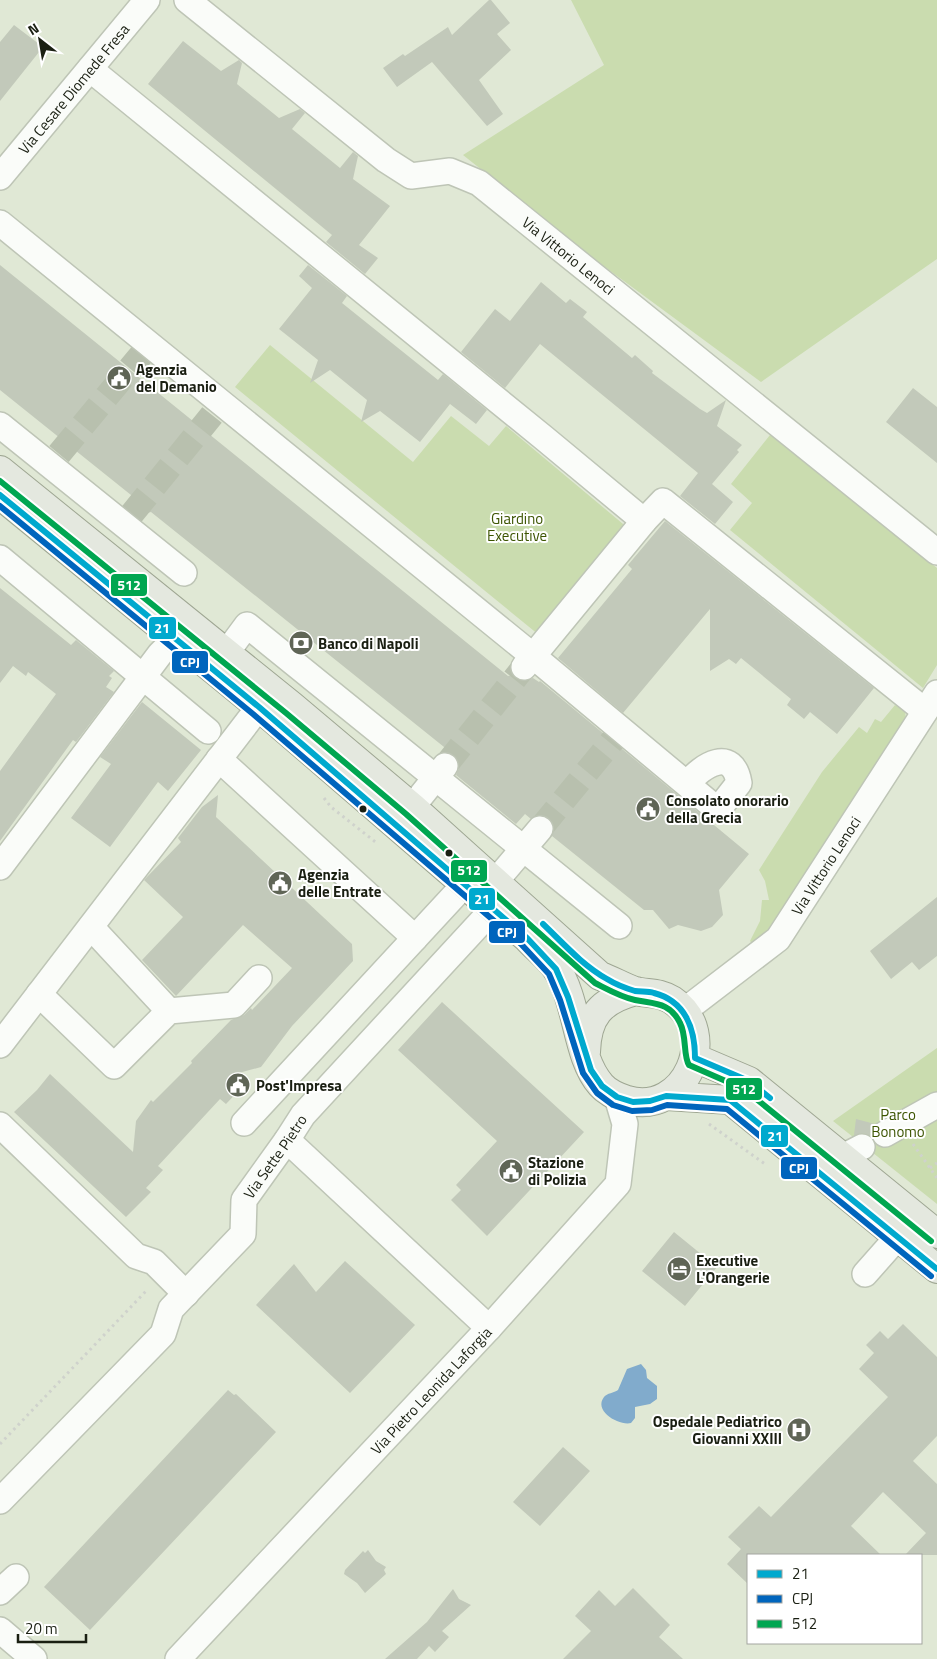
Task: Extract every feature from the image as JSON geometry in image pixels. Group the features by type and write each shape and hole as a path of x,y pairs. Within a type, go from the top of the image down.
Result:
{"main road":[{"path":"0,470 227,652 412,807 600,976 636,991"},
{"path":"0,495 259,707 527,938 556,969 591,1070 602,1086 617,1097 633,1102 650,1102 666,1096 684,1080 695,1058 696,1041 692,1025 684,1011 671,1000 654,992 636,991 618,996 603,1006 592,1019 586,1035 586,1052"},
{"path":"695,1058 749,1081 851,1153 915,1217 937,1234"},
{"path":"666,1096 730,1100 937,1270"}],"street":[{"name":"Via Cesare Diomede Fresa","path":"0,177 146,0"},
{"name":"Via Vittorio Lenoci","path":"187,0 386,160 411,176 450,170 479,183 937,552"},
{"path":"90,68 644,521"},
{"path":"0,223 217,410 529,661 617,735 686,784"},
{"path":"4,437 55,460 129,521 184,573"},
{"path":"29,493 55,460"},
{"path":"529,661 644,521 663,501 931,702"},
{"path":"108,557 129,521"},
{"path":"0,558 208,732"},
{"path":"227,652 247,625 379,732 440,772 524,849 619,926"},
{"path":"0,866 143,677 176,638"},
{"path":"292,706 314,678"},
{"name":"Via Vittorio Lenoci","path":"684,1011 778,939 931,702"},
{"path":"0,1045 259,707"},
{"path":"354,759 379,732"},
{"path":"219,759 415,938"},
{"path":"412,807 440,772"},
{"path":"495,882 540,830"},
{"path":"244,1123 465,884"},
{"name":"Via Sette Pietro","path":"0,1501 163,1334 171,1309 243,1234 244,1200 288,1140 303,1115 494,908"},
{"path":"91,927 169,1011"},
{"path":"40,994 114,1066 169,1011 234,1005 260,978"},
{"name":"Via Pietro Leonida Laforgia","path":"178,1659 489,1328 618,1184 625,1124 617,1097"},
{"path":"893,1130 937,1105"},
{"path":"0,1124 136,1256 154,1262 186,1294"},
{"path":"288,1140 489,1328"},
{"path":"865,1274 915,1217"},
{"path":"0,1630 34,1659"}],"path":[{"path":"893,1130 930,1168 937,1178"},
{"path":"930,1168 937,1163"},
{"path":"0,1444 164,1272"}],"green space":[{"path":"571,0 937,0 937,259 761,382 594,259 463,155 604,65"},
{"name":"Giardino Executive","path":"270,345 413,462 451,416 489,446 506,426 629,529 539,635 235,387"},
{"path":"770,435 937,568 937,665 923,688 730,530 752,503 731,484"},
{"path":"895,705 905,711 906,719 779,918 754,946 750,941 760,921 762,900 769,900 765,881 759,870 822,772 859,727 867,733 875,719 881,722"},
{"name":"Parco Bonomo","path":"937,1048 937,1204 833,1121"}],"water":[{"path":"641,1364 646,1370 647,1378 657,1386 657,1399 650,1404 635,1407 635,1418 631,1423 614,1420 602,1407 604,1397 618,1390 627,1369"}],"building":[{"path":"489,0 510,23 497,34 511,50 479,80 503,114 487,126 432,62 397,87 383,68 403,54 405,56 448,27 452,35"},
{"path":"14,25 43,47 0,101 0,42"},
{"path":"183,41 221,71 239,60 242,63 237,84 279,118 300,109 305,113 292,129 340,168 353,152 358,156 353,179 390,206 359,245 378,258 365,274 326,242 332,235 148,84"},
{"path":"0,265 508,676 513,675 522,681 533,678 540,681 749,854 719,890 723,915 712,927 701,931 678,925 669,929 653,910 644,910 552,836 554,825 549,818 542,815 531,819 525,814 516,824 456,775 459,768 454,755 151,512 136,516 128,509 136,499 0,390"},
{"path":"308,265 347,296 342,303 438,380 443,374 487,410 476,424 450,404 420,442 380,411 361,422 367,400 330,370 310,383 318,360 279,329 312,288 299,276"},
{"path":"541,282 566,303 570,299 587,312 583,317 632,358 635,355 653,371 652,373 700,409 707,413 726,400 717,426 742,445 737,450 739,452 712,484 733,502 715,524 680,496 698,473 540,344 505,388 461,352 495,309 510,321"},
{"path":"913,388 937,407 937,463 886,422"},
{"path":"665,521 874,688 837,734 810,712 804,719 787,705 791,699 741,658 736,664 729,659 710,671 710,609 623,713 558,658 632,569 628,565"},
{"path":"0,588 71,645 76,640 114,671 109,676 112,678 106,687 114,692 76,742 73,740 0,841 0,771 56,694 28,672 26,676 13,666 0,683"},
{"path":"142,702 201,750 168,791 158,782 110,847 71,818 111,764 100,757"},
{"path":"218,795 216,817 352,944 353,961 292,1026 261,1067 235,1074 245,1084 226,1104 220,1099 158,1166 163,1170 146,1188 151,1192 126,1217 14,1112 37,1090 50,1074 133,1152 136,1121 151,1100 153,1102 192,1063 191,1061 231,1020 244,1015 251,1008 252,1010 292,968 243,925 176,996 142,960 183,917 144,880 181,842 178,838 202,807"},
{"path":"937,897 937,956 919,970 912,962 891,979 870,951"},
{"path":"442,1002 584,1132 487,1236 451,1200 461,1190 456,1185 497,1141 398,1050"},
{"path":"856,1119 875,1124 871,1136 863,1133 854,1135"},
{"name":"Executive L'Orangerie","path":"674,1232 717,1267 685,1306 642,1271"},
{"path":"345,1261 415,1325 350,1393 256,1305 294,1264 316,1292"},
{"path":"903,1324 937,1357 937,1436 913,1461 937,1484 937,1555 906,1554 926,1533 883,1492 851,1526 880,1554 747,1554 747,1583 727,1564 741,1549 728,1537 759,1506 771,1517 888,1397 859,1369 874,1353 866,1345 880,1331 888,1339"},
{"path":"228,1390 234,1395 236,1394 276,1432 90,1630 44,1587"},
{"path":"563,1447 590,1471 540,1526 513,1502"},
{"path":"368,1550 376,1561 386,1567 384,1570 386,1574 365,1593 357,1583 344,1574 345,1570 363,1551 365,1553"},
{"path":"633,1588 670,1625 659,1637 683,1659 563,1659 591,1631 575,1616 599,1590 615,1606"},
{"path":"453,1589 459,1599 471,1605 442,1631 449,1637 435,1652 429,1646 417,1659 385,1659 427,1622"}],"tunnel":[{"path":"59,454 142,354"},
{"path":"131,515 212,415"},
{"path":"445,766 524,667"},
{"path":"540,829 613,740"}],"transit line":[{"name":"512","path":"0,481 286,713 406,814 595,983 614,993 635,1000 655,1003 671,1011 682,1028 689,1065 744,1089 931,1241"},
{"name":"21","path":"0,495 259,707 527,938 556,969 568,997 591,1070 602,1086 617,1097 633,1102 650,1101 666,1096 730,1100 937,1269"},
{"name":"CPJ","path":"0,506 253,714 521,944 549,974 560,1000 583,1073 597,1093 613,1105 632,1111 652,1110 667,1105 727,1109 931,1276"},
{"name":"21","path":"543,924 581,960 607,979 620,986 635,991 654,993 673,1002 681,1009 690,1026 695,1047 695,1058 749,1081 770,1098"}],"place":[{"name":"Agenzia del Demanio","path":"119,378"},
{"name":"Banco di Napoli","path":"301,643"},
{"name":"Consolato onorario della Grecia","path":"648,809"},
{"name":"Agenzia delle Entrate","path":"280,883"},
{"name":"Post'Impresa","path":"238,1085"},
{"name":"Stazione di Polizia","path":"511,1171"},
{"name":"Executive L'Orangerie","path":"679,1269"},
{"name":"Ospedale Pediatrico Giovanni XXIII","path":"799,1430"}]}
